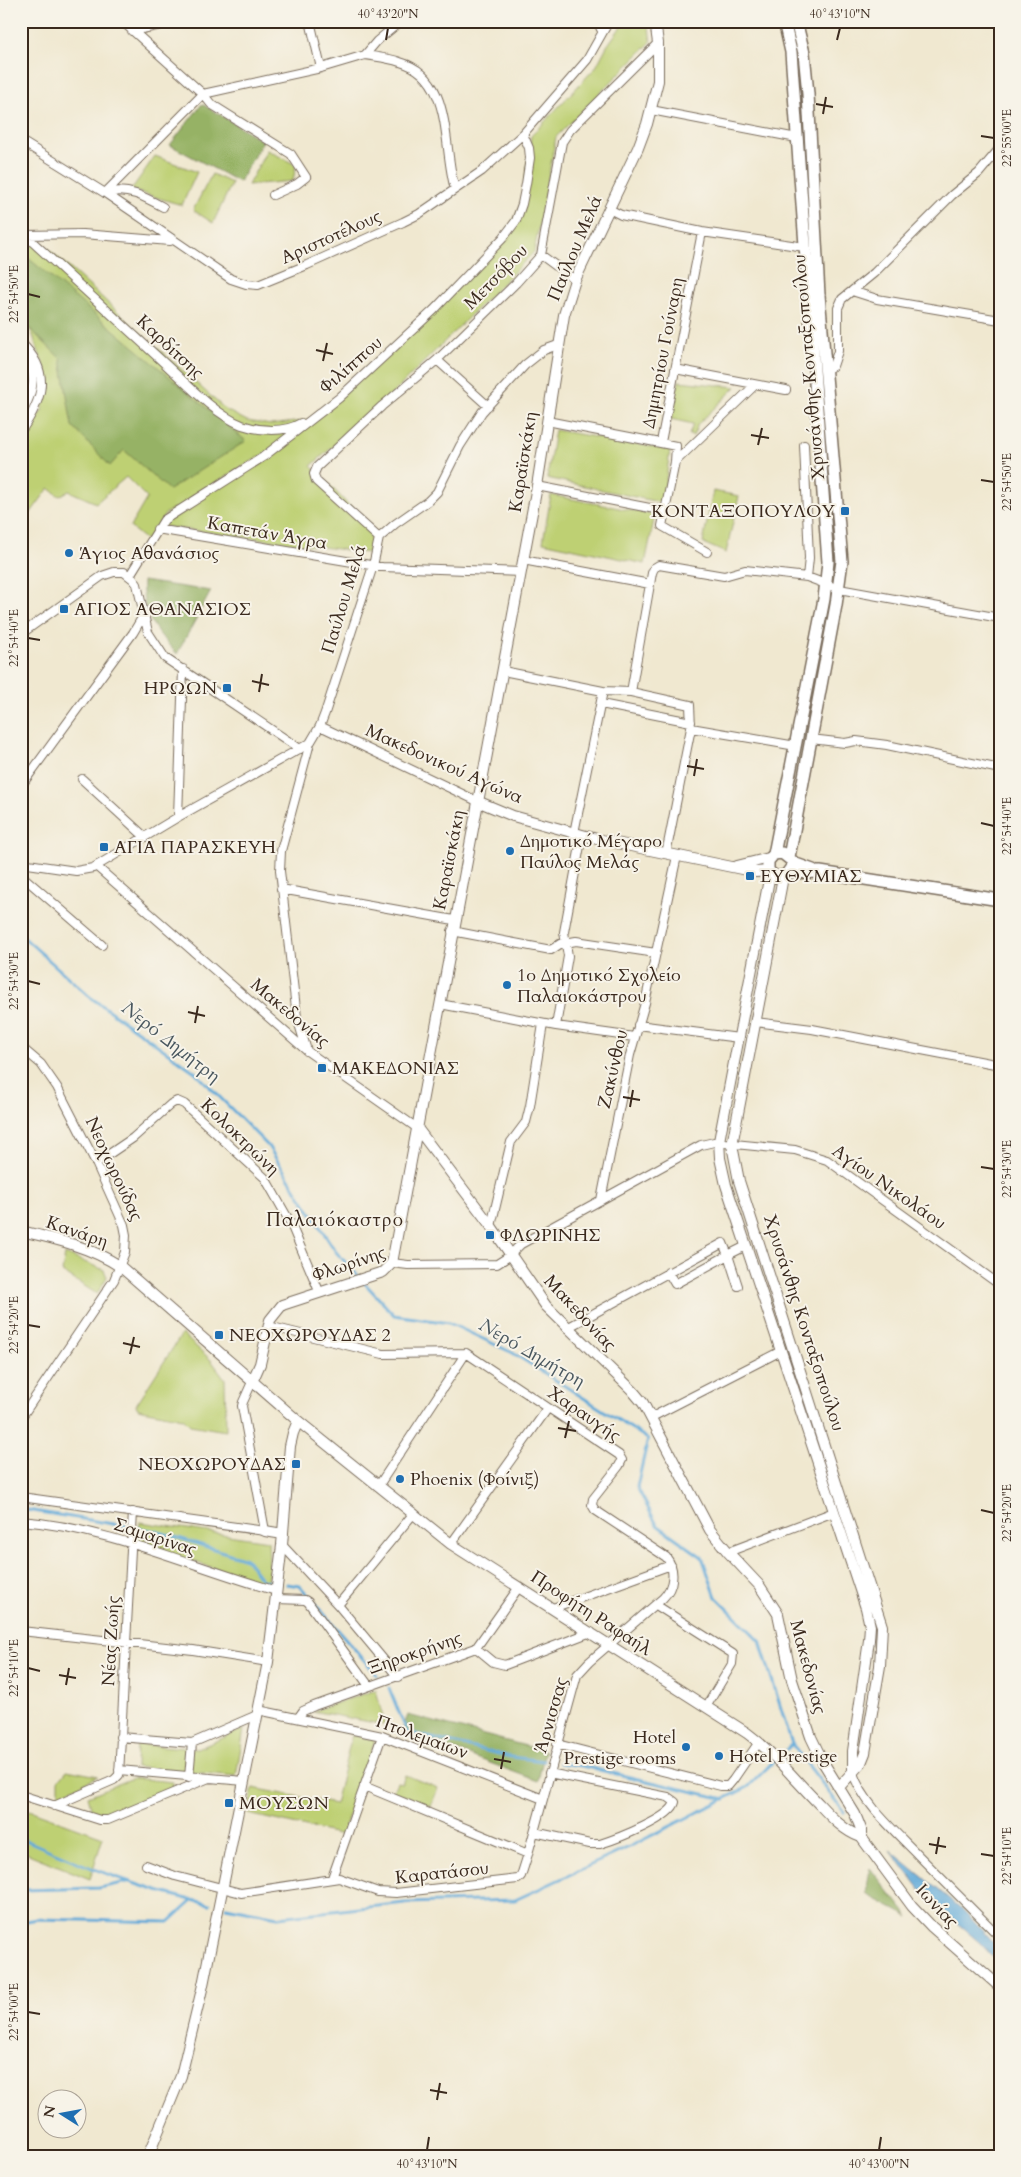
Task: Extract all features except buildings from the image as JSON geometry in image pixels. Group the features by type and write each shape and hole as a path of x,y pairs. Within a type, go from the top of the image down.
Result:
{"main road":[{"name":"Χρυσάνθης Κονταξοπούλου","path":"772,856 796,746 826,584 828,544 791,52 784,21"},
{"name":"Χρυσάνθης Κονταξοπούλου","path":"789,858 839,588 842,561 819,295 808,94 804,53 796,21"},
{"path":"820,872 782,853 772,856 767,865 769,872 776,877 820,872 1000,900"},
{"path":"786,875 792,866 789,858"}],"street":[{"path":"122,21 211,104 291,154 306,177 297,184 273,195"},
{"path":"132,31 181,21"},
{"path":"310,21 321,68"},
{"path":"366,55 377,40 401,21"},
{"path":"597,21 602,32"},
{"name":"Αριστοτέλους","path":"21,141 105,193 172,241 230,279 246,284 258,285 419,214 482,171 523,134 587,60 609,21"},
{"name":"Παύλου Μελά","path":"21,863 76,871 97,867 178,817 310,743 320,726 373,566 379,538 437,492 471,427 488,406 525,365 544,350 558,345 575,280 638,148 651,110 658,81 658,43 655,21"},
{"name":"Μετσόβου","path":"379,538 316,481 314,474 317,467 382,406 437,360 516,283 541,255 562,142 570,130 658,43"},
{"path":"105,193 202,94 321,68 366,55 401,62 420,71 429,80 437,96 443,117 448,142 451,175 455,189"},
{"path":"651,110 797,138"},
{"name":"Φιλίππου","path":"130,574 164,520 176,510 263,457 339,398 402,341 503,238 516,220 526,184 530,158 529,148 523,134"},
{"path":"826,369 833,366 836,360 839,342 840,303 952,195 979,173 1000,148"},
{"path":"105,193 116,190 125,191 144,197 163,207"},
{"path":"609,209 621,215 702,232 805,247"},
{"name":"Δημητρίου Γούναρη","path":"676,462 676,446 661,442 702,232"},
{"path":"23,234 83,234 172,241"},
{"name":"Καρδίτσης","path":"23,234 222,414 241,424 270,430 295,427 314,416"},
{"path":"541,255 575,280"},
{"path":"852,291 877,299 1000,320"},
{"path":"21,344 30,363 34,381 30,397 21,415"},
{"path":"21,344 35,359 41,371 42,384 37,404 21,431"},
{"name":"Καραϊσκάκη","path":"392,1263 454,920 503,671 547,421 558,345"},
{"path":"437,360 488,406"},
{"path":"675,369 754,386 786,390"},
{"path":"707,552 662,526 676,462 754,386"},
{"path":"547,421 661,442"},
{"path":"804,445 807,577"},
{"path":"536,486 665,511"},
{"name":"Καπετάν Άγρα","path":"157,530 373,566 520,572"},
{"path":"523,560 650,584"},
{"path":"631,692 652,570 656,566 724,576 745,570 807,577 839,588 1000,618"},
{"path":"21,634 102,576 114,572 130,574 137,584 143,616 155,645 165,658 300,749"},
{"path":"21,786 133,633 143,616"},
{"path":"178,817 183,669"},
{"path":"503,671 603,691 631,692 688,704 692,711 691,725 666,854"},
{"path":"556,1026 568,956 564,932 578,834 603,691"},
{"path":"600,704 796,746"},
{"name":"Μακεδονικού Αγώνα","path":"320,726 503,812 578,834 666,854 756,872 769,872"},
{"path":"810,739 845,743 856,741 887,745 1000,769"},
{"path":"307,1051 298,1017 281,889 281,851 310,743"},
{"path":"82,779 145,837"},
{"name":"Ζακύνθου","path":"601,1200 634,1038 645,1003 678,856"},
{"name":"Μακεδονικού Αγώνα","path":"731,867 772,856"},
{"name":"Μακεδονίας","path":"97,867 307,1051 417,1128 491,1226 546,1306 632,1390 652,1417 710,1530 759,1585 778,1614 792,1680 805,1720 823,1762 858,1821 861,1837"},
{"name":"Χρυσάνθης Κονταξοπούλου","path":"769,872 719,1143 720,1158 726,1185 866,1608 870,1626 867,1666 853,1751 853,1773"},
{"path":"21,875 102,945"},
{"name":"Χρυσάνθης Κονταξοπούλου","path":"786,875 755,1022 732,1145 739,1181 880,1616 882,1654 870,1732 861,1763 839,1788"},
{"path":"281,889 304,891 454,920"},
{"path":"452,931 551,950 566,942 576,941 656,953"},
{"path":"440,1004 543,1024 634,1038"},
{"path":"755,1022 812,1029 1000,1065"},
{"path":"491,1226 511,1142 526,1122 543,1024"},
{"path":"638,1025 739,1038"},
{"name":"Νεοχωρούδας","path":"21,1047 35,1058 52,1078 96,1163 126,1232 126,1247 121,1267 114,1280 21,1418"},
{"name":"Κολοκτρώνη","path":"96,1163 133,1138 171,1104 178,1101 184,1104 265,1178 290,1222 319,1291"},
{"name":"Αγίου Νικολάου","path":"719,1143 795,1150 828,1160 1000,1285"},
{"name":"Φλωρίνης","path":"252,1382 260,1362 268,1326 276,1310 282,1304 374,1275 386,1270 392,1263 408,1265 492,1265 510,1255 521,1244 702,1145 719,1143"},
{"name":"Κανάρη","path":"21,1231 72,1244 106,1258 121,1267"},
{"path":"567,1328 723,1243 738,1286"},
{"path":"668,1272 675,1284 746,1246"},
{"path":"121,1267 298,1421 290,1446 282,1546 268,1662 210,1954 185,2063 148,2156"},
{"path":"268,1326 383,1354 466,1353"},
{"path":"652,1417 781,1351"},
{"path":"379,1485 466,1353"},
{"name":"Χαραυγής","path":"466,1353 619,1455 622,1460 619,1466 593,1499 592,1505 595,1510 666,1557 671,1565"},
{"path":"252,1382 242,1402 242,1406 265,1531"},
{"path":"451,1544 548,1408"},
{"name":"Προφήτη Ραφαήλ","path":"298,1421 451,1544 611,1644 759,1742 828,1814 845,1829 861,1837"},
{"path":"21,1497 283,1534"},
{"name":"Νέας Ζωής","path":"119,1770 133,1512"},
{"path":"728,1552 834,1512"},
{"path":"338,1605 414,1513"},
{"name":"Σαμαρίνας","path":"21,1521 74,1529 131,1543 277,1595 305,1600 369,1686"},
{"path":"282,1546 338,1605 398,1677"},
{"path":"553,1608 671,1565"},
{"name":"Άρνισσας","path":"518,1879 528,1854 577,1676 589,1662 656,1605 670,1588 672,1578 671,1565"},
{"name":"Ξηροκρήνης","path":"298,1718 306,1710 476,1648 519,1586"},
{"path":"656,1605 733,1654 732,1664 706,1707"},
{"path":"21,1631 126,1642 268,1662"},
{"path":"476,1648 493,1662 505,1665 591,1632"},
{"path":"120,1737 192,1742 258,1712"},
{"name":"Πτολεμαίων","path":"258,1712 298,1718 382,1736 543,1799"},
{"path":"332,1878 382,1736"},
{"path":"189,1777 192,1742"},
{"path":"557,1744 721,1786 728,1786 759,1742"},
{"path":"54,1806 114,1780 119,1770 244,1781"},
{"path":"534,1832 590,1844 600,1844 666,1816 674,1808 675,1802 668,1797 550,1772"},
{"path":"853,1773 867,1799 908,1845 1000,1937"},
{"path":"21,1795 100,1820 108,1820 209,1778"},
{"path":"364,1786 528,1854"},
{"name":"Ιωνίας","path":"861,1837 912,1906 932,1927 1000,1986"},
{"name":"Καρατάσου","path":"146,1865 222,1890 247,1893 332,1878 348,1880 378,1892 396,1893 518,1879"}],"green space":[{"path":"625,21 648,21 651,42 556,137 534,252 387,399 311,466 373,530 369,553 166,527 157,529 175,507 166,513 147,541 130,527 147,498 126,477 96,503 69,491 59,496 49,488 21,526 21,436 42,411 48,378 32,333 21,322 21,224 226,410 247,421 271,425 317,419 503,238 522,204 531,136 596,67 607,46","holes":["299,434 265,458 190,498"]},
{"path":"202,104 263,141 239,182 170,145"},
{"path":"267,150 296,165 293,181 248,185"},
{"path":"155,156 197,172 182,205 131,190"},
{"path":"212,174 232,183 213,223 193,210"},
{"path":"21,252 246,441 169,490 124,450 110,466 72,426 61,359 21,320"},
{"path":"679,381 736,387 698,424 693,436 689,435 693,424 671,419"},
{"path":"555,430 670,450 663,503 547,478"},
{"path":"713,491 739,496 726,553 703,543"},
{"path":"551,495 655,515 645,564 543,542"},
{"path":"143,581 211,591 177,654 156,629 147,613 144,603"},
{"path":"65,1254 104,1270 107,1277 97,1294 62,1272"},
{"path":"182,1334 211,1360 225,1379 226,1431 190,1425 183,1418 138,1409 136,1405"},
{"path":"140,1522 268,1541 269,1564 267,1585 138,1544"},
{"path":"376,1690 385,1725 313,1711"},
{"path":"408,1715 545,1751 538,1781 402,1730"},
{"path":"244,1729 236,1776 136,1767 137,1744 197,1749"},
{"path":"352,1735 375,1740 342,1835 248,1814 253,1788 335,1804"},
{"path":"67,1770 98,1776 59,1795 59,1780"},
{"path":"405,1775 438,1788 431,1806 393,1791 397,1782 402,1783"},
{"path":"133,1778 173,1782 173,1789 103,1817 93,1814 88,1796"},
{"path":"21,1807 103,1837 90,1879 21,1851"},
{"path":"870,1868 909,1917 866,1894"}],"water":[{"path":"890,1850 964,1911 1000,1950 1000,1964 979,1942 925,1895"}],"waterway":[{"path":"995,892 1000,893"},
{"name":"Νερό Δημήτρη","path":"21,935 90,997 195,1072 268,1146 336,1252 394,1315 449,1323 513,1353 648,1439 637,1487 657,1525 702,1557 716,1597 760,1641 792,1744 844,1812"},
{"path":"21,1509 126,1526"},
{"path":"137,1528 156,1531 246,1559 262,1580 270,1581"},
{"path":"287,1584 300,1586 377,1675"},
{"path":"389,1688 407,1732 511,1757 544,1761"},
{"name":"Νερό Δημήτρη","path":"787,1749 792,1744"},
{"path":"226,1907 278,1917 405,1903 515,1900 619,1852 748,1787 774,1761"},
{"path":"560,1763 582,1766 725,1799"},
{"path":"21,1838 137,1885 210,1904"},
{"path":"21,1890 99,1888 127,1882"},
{"path":"21,1922 38,1919 169,1922 192,1901"}],"place":[{"name":"ΚΟΝΤΑΞΟΠΟΥΛΟΥ","path":"845,511"},
{"name":"Άγιος Αθανάσιος","path":"69,553"},
{"name":"ΑΓΙΟΣ ΑΘΑΝΑΣΙΟΣ","path":"64,609"},
{"name":"ΗΡΩΩΝ","path":"227,688"},
{"name":"ΑΓΙΑ ΠΑΡΑΣΚΕΥΗ","path":"104,847"},
{"name":"Δημοτικό Μέγαρο Παύλος Μελάς","path":"510,851"},
{"name":"ΕΥΘΥΜΙΑΣ","path":"750,876"},
{"name":"1ο Δημοτικό Σχολείο Παλαιοκάστρου","path":"507,985"},
{"name":"ΜΑΚΕΔΟΝΙΑΣ","path":"322,1068"},
{"name":"ΦΛΩΡΙΝΗΣ","path":"490,1235"},
{"name":"ΝΕΟΧΩΡΟΥΔΑΣ 2","path":"219,1335"},
{"name":"ΝΕΟΧΩΡΟΥΔΑΣ","path":"296,1464"},
{"name":"Phoenix (Φοίνιξ)","path":"400,1479"},
{"name":"Hotel Prestige rooms","path":"686,1747"},
{"name":"Hotel Prestige","path":"719,1756"},
{"name":"ΜΟΥΣΩΝ","path":"229,1803"}],"district":[{"name":"Παλαιόκαστρο","path":"335,1220"}]}
